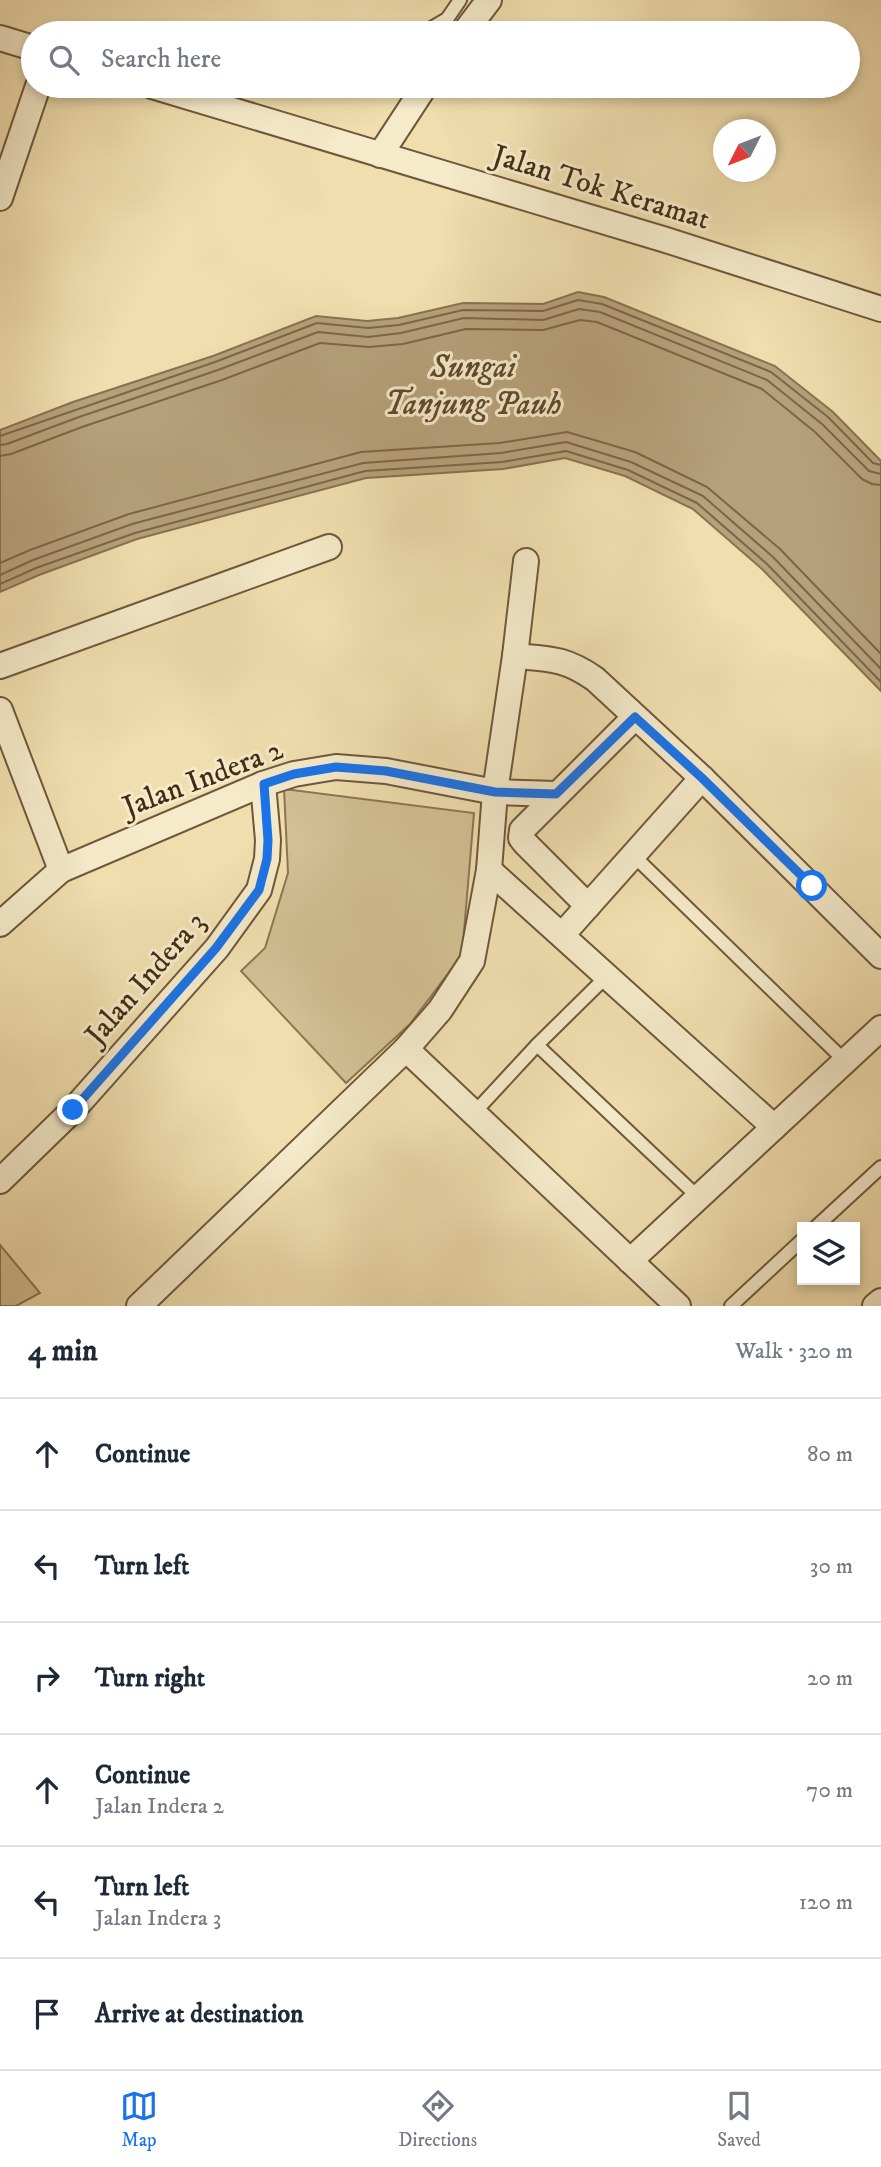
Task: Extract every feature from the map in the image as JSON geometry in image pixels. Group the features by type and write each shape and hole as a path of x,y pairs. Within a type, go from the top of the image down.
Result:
{"street":[{"path":"473,21 489,0"},
{"path":"0,38 21,44"},
{"path":"0,198 34,98"},
{"name":"Jalan Tok Keramat","path":"219,98 380,155 666,240 881,309"},
{"path":"380,155 417,98"},
{"path":"0,666 329,547"},
{"path":"139,1306 406,1049 440,1010 472,961 489,870 495,792 526,561"},
{"path":"515,656 558,659 577,667 595,680 702,778 881,956"},
{"path":"0,710 61,870"},
{"path":"588,906 521,838 522,830 635,717"},
{"name":"Jalan Indera 2","path":"0,925 61,870 264,784 294,774 336,767 386,771 495,792 556,794"},
{"path":"562,935 702,778"},
{"name":"Jalan Indera 3","path":"0,1181 100,1080 216,948 259,890 267,859 268,840 264,784"},
{"path":"489,870 774,1127"},
{"path":"630,1261 881,1028"},
{"path":"406,1049 678,1306"},
{"path":"875,1306 881,1301"}],"lane":[{"path":"444,21 460,0"},
{"path":"633,855 845,1061"},
{"path":"474,1113 537,1045 607,976"},
{"path":"537,1045 698,1197"},
{"path":"821,1222 881,1167"},
{"path":"731,1306 797,1245"}],"shaded area":[{"path":"284,789 474,813 462,955 410,1024 346,1083 241,971 265,948 288,873"},
{"path":"0,1245 40,1293 16,1306 0,1306"}],"water":[{"name":"Sungai Tanjung Pauh","path":"578,292 604,297 775,366 833,412 881,461 881,691 762,569 693,509 625,476 565,458 503,469 366,478 137,539 0,592 0,430 73,402 213,356 316,316 367,321 398,318 463,303 543,304"}],"route":[{"path":"73,1110 216,948 259,890 267,859 268,840 264,784 294,774 336,767 386,771 495,792 556,794 635,717 702,778 812,886"}]}
